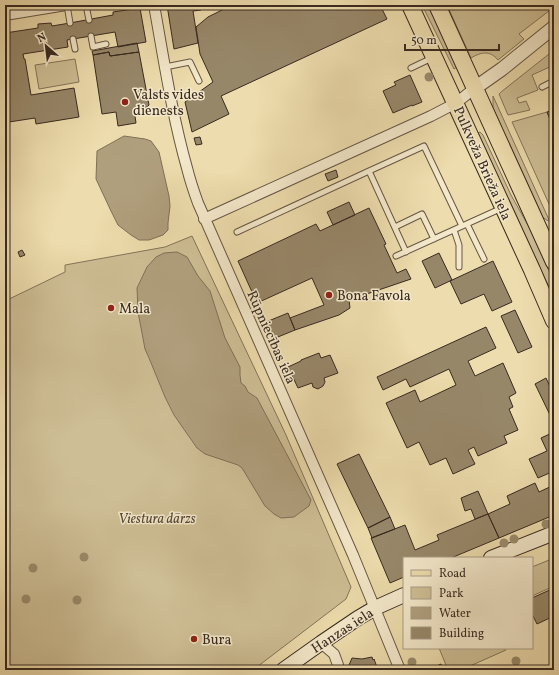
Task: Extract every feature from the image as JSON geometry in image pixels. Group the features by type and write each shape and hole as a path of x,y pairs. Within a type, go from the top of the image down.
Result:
{"main road":[{"name":"Pulkveža Brieža iela","path":"410,5 456,103 554,321"},
{"name":"Pulkveža Brieža iela","path":"437,5 475,88 549,237 554,262"},
{"path":"496,557 554,533"},
{"name":"Hanzas iela","path":"284,670 321,643 375,608 403,595"}],"street":[{"path":"5,15 66,5"},
{"name":"Rūpniecības iela","path":"154,5 180,140 187,169 198,203 353,555 400,670"},
{"path":"204,219 418,122 456,103 502,69 554,27"},
{"path":"321,643 334,654 338,665 337,670"}],"lane":[{"path":"66,5 70,23"},
{"path":"86,5 89,20"},
{"path":"91,36 93,47 106,44"},
{"path":"73,39 75,49"},
{"path":"411,68 434,57"},
{"path":"165,67 190,62 199,81"},
{"path":"542,87 554,82"},
{"path":"237,232 424,146 484,259"},
{"path":"369,170 406,252"},
{"path":"396,256 503,207"},
{"path":"395,227 422,214 434,239"},
{"path":"454,230 458,245 459,268"}],"green space":[{"path":"422,5 429,5 457,67 454,69"},
{"path":"447,5 554,5 554,7 519,34 524,39 498,60 489,53 478,54 471,58"},
{"path":"554,50 554,65 532,75 538,90 517,98 519,103 526,101 530,110 508,115 499,94"},
{"path":"75,59 79,82 39,89 35,65"},
{"path":"493,96 550,222 542,216 493,108"},
{"path":"547,112 554,129 554,215 512,122"},
{"path":"480,132 483,135 511,195 529,227 554,282 554,298 478,133"},
{"name":"Viestura dārzs","path":"192,236 286,435 351,587 346,599 253,670 5,670 5,301 65,272 65,265 165,247"},
{"path":"554,558 554,586 533,596 533,567"},
{"path":"439,649 506,650 461,670 448,670"}],"water":[{"path":"124,136 151,141 159,152 169,196 170,206 168,230 163,235 149,240 139,240 118,225 96,179 97,151"},
{"path":"177,252 187,257 198,276 210,291 225,338 240,367 241,383 245,386 248,392 257,398 311,500 309,506 294,517 281,518 265,506 242,468 238,465 205,454 197,448 174,415 165,397 145,349 138,312 137,288 147,267 156,257 164,253"}],"building":[{"path":"167,5 201,5 201,10 193,11 198,43 174,49"},
{"path":"232,5 380,5 387,19 221,96 229,114 192,132 185,102 213,82 200,54 196,27 208,17"},
{"path":"140,8 146,42 118,47 115,32 67,40 68,47 23,54 31,95 74,88 79,117 36,124 35,118 9,122 5,97 5,33 38,28 38,24 51,23 52,26 113,15 113,12"},
{"path":"137,43 139,52 110,56 109,52 93,55 92,51"},
{"path":"109,52 110,56 139,52 149,105 147,107 134,109 136,123 118,126 116,112 102,114 93,55"},
{"path":"410,75 422,102 393,113 383,91 396,85 394,82"},
{"path":"554,109 554,129 547,112"},
{"path":"200,137 202,144 196,145 194,138"},
{"path":"336,170 338,177 328,181 325,174"},
{"path":"349,202 355,215 333,225 327,212"},
{"path":"369,208 386,244 384,245 397,273 406,269 411,279 349,300 350,308 339,315 295,330 290,318 324,305 312,278 257,303 238,261 316,224 320,231"},
{"path":"22,250 25,255 20,257 18,252"},
{"path":"439,253 452,280 435,288 422,261"},
{"path":"493,261 512,302 492,311 484,294 461,304 450,281"},
{"path":"515,310 532,347 518,353 501,316"},
{"path":"288,313 295,330 273,339 266,322"},
{"path":"486,327 496,348 468,361 475,376 503,363 516,393 509,397 513,407 509,409 518,430 504,436 507,443 478,456 474,447 468,450 475,464 453,474 446,458 430,465 419,442 407,448 386,403 415,390 420,402 456,385 449,369 410,387 406,379 383,390 377,377"},
{"path":"319,353 321,358 330,355 338,373 324,378 325,382 323,386 318,389 313,387 312,383 298,388 288,367"},
{"path":"546,378 554,395 554,413 550,415 535,384"},
{"path":"554,432 554,471 538,478 529,459 547,451 541,438"},
{"path":"359,454 390,517 368,528 337,464"},
{"path":"535,483 539,492 554,485 554,515 499,538 488,514 510,504 507,496"},
{"path":"478,491 488,514 475,519 471,509 465,511 461,498"},
{"path":"488,514 499,538 453,557 403,557 403,577 390,583 371,538 405,525 415,550 439,540 437,535"},
{"path":"390,517 395,529 372,538 368,528"},
{"path":"554,588 554,616 537,624 533,616 533,598"},
{"path":"372,657 378,670 347,670 352,658 362,659"},
{"path":"441,664 444,670 435,670 434,667"}],"place":[{"name":"Valsts vides dienests","path":"125,102"},
{"name":"Bona Favola","path":"329,295"},
{"name":"Mala","path":"111,308"},
{"name":"Bura","path":"194,639"}]}
